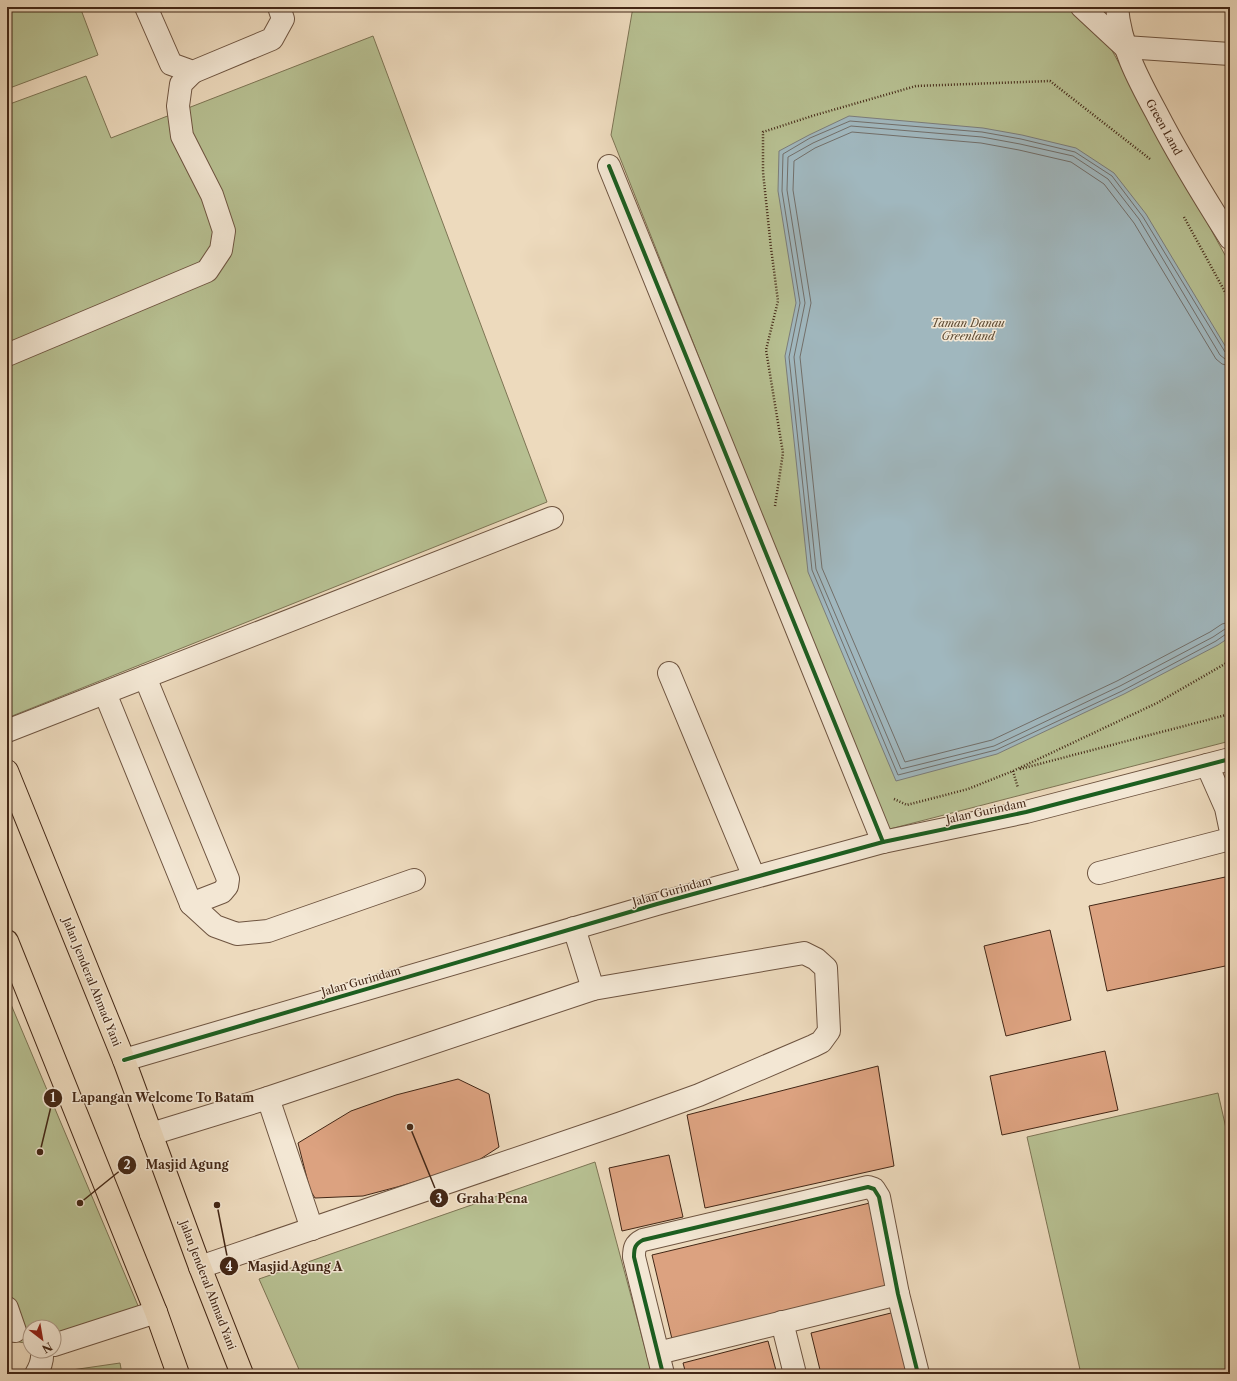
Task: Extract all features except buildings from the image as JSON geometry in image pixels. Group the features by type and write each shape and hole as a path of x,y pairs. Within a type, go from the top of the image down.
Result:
{"highway":[{"name":"Jalan Jenderal Ahmad Yani","path":"7,771 124,1060 200,1266 242,1374"},
{"path":"7,941 156,1312 178,1374"}],"street":[{"path":"146,7 171,64 192,72"},
{"path":"7,355 207,271 221,250 224,231 212,195 182,136 178,106 181,84 192,72 272,39 283,19 279,7"},
{"path":"1082,7 1125,47 1230,54"},
{"name":"Green Land","path":"1117,7 1125,47 1138,79 1174,148 1230,238"},
{"path":"609,166 883,842"},
{"path":"7,731 552,518"},
{"path":"669,673 754,877"},
{"path":"145,677 228,879 227,886 222,892 191,904"},
{"path":"105,693 191,904 215,926 237,934 268,931 414,880"},
{"name":"Jalan Gurindam","path":"124,1060 574,928 754,877 883,842 1026,812 1230,759"},
{"path":"1207,765 1226,808 1230,827"},
{"path":"1099,873 1230,840"},
{"path":"574,928 593,989"},
{"path":"151,1134 268,1098 593,989 804,953 816,959 826,968 829,1031 821,1042 813,1046 700,1095 622,1123 200,1266"},
{"path":"268,1098 312,1229"},
{"path":"663,1374 634,1257 634,1248 637,1243 643,1240 868,1188 874,1189 879,1197 898,1294 918,1374"},
{"path":"658,1353 898,1294"},
{"path":"7,1308 17,1333"},
{"path":"62,1342 156,1312"},
{"path":"782,1322 795,1374"},
{"path":"36,1374 41,1366 41,1359"}],"path":[{"path":"774,510 783,453 766,350 778,301 763,172 763,132 812,116 916,86 1050,81 1154,162"},
{"path":"1180,210 1230,301"},
{"path":"889,797 907,805 968,789 1013,771 1157,703 1230,661"},
{"path":"1013,771 1230,715"}],"green space":[{"path":"7,7 80,7 98,55 7,89"},
{"name":"Taman Danau Greenland","path":"633,7 1088,7 1230,264 1230,741 886,830 611,135"},
{"path":"373,36 547,502 7,718 7,105 86,76 111,138"},
{"path":"7,995 139,1308 62,1340 62,1319 22,1319 22,1342 7,1340"},
{"path":"1218,1093 1230,1146 1230,1374 1081,1374 1027,1137"},
{"path":"595,1162 652,1374 301,1374 259,1279"},
{"path":"120,1363 122,1374 51,1374 51,1373"}],"water":[{"name":"Taman Danau Greenland","path":"849,116 983,128 1022,135 1076,148 1114,173 1146,214 1230,354 1230,637 1218,645 1124,694 997,754 896,781 808,572 785,356 796,303 778,191 779,151"}],"cycle path":[{"path":"609,166 883,842"},
{"path":"124,1060 657,904 883,842 1026,812 1230,759"},
{"path":"663,1374 634,1257 635,1249 638,1243 643,1240 868,1187 874,1189 879,1197 898,1294 918,1374"}],"place":[{"name":"Graha Pena","path":"410,1127"},
{"name":"Lapangan Welcome To Batam","path":"40,1152"},
{"name":"Masjid Agung","path":"80,1203"},
{"name":"Masjid Agung A","path":"217,1205"}]}
